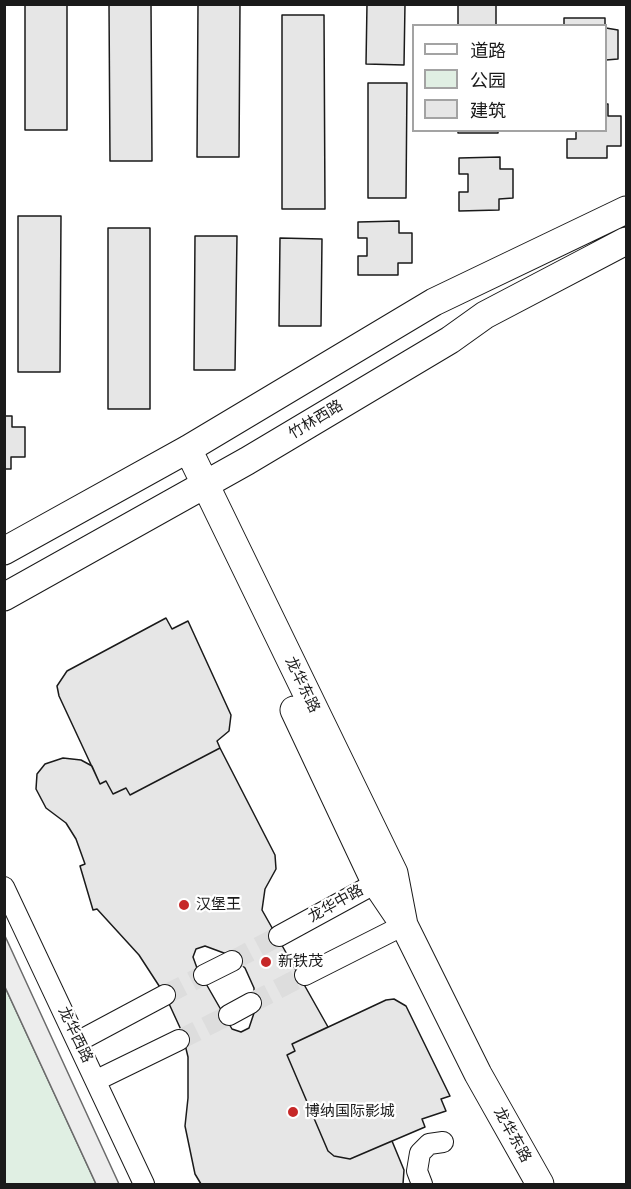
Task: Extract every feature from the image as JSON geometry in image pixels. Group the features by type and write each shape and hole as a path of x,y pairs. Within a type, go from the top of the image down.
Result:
{"main road":[{"path":"4,551 181,453 434,302 627,210"},
{"name":"竹林西路","path":"4,597 198,489 450,340 485,315 627,241"},
{"name":"龙华东路","path":"181,453 385,878 404,925 478,1074 540,1185"}],"street":[{"name":"龙华中路","path":"279,936 385,878"},
{"name":"龙华西路","path":"4,887 79,1041 144,1185"},
{"path":"305,975 404,925"},
{"path":"204,975 232,961"},
{"path":"79,1041 165,995"},
{"path":"229,1015 251,1003"},
{"path":"96,1080 179,1040"},
{"path":"422,1185 417,1171 420,1153 429,1144 442,1142"}],"green space":[{"path":"5,987 96,1184 4,1184"}],"shaded area":[{"path":"4,936 119,1184 96,1184 5,987"}],"building":[{"path":"25,4 67,4 67,130 25,130"},
{"path":"109,4 151,4 152,161 110,161"},
{"path":"198,4 240,4 239,157 197,157"},
{"path":"367,4 405,4 404,65 366,64"},
{"path":"458,4 496,4 496,24 458,24"},
{"path":"282,15 324,15 325,209 282,209"},
{"path":"564,18 605,18 605,24 564,24"},
{"path":"607,28 618,30 618,59 607,60"},
{"path":"368,83 407,83 406,198 368,198"},
{"path":"607,104 608,116 621,116 621,146 607,146 607,158 567,158 567,139 576,139 576,132 607,132"},
{"path":"458,132 498,132 498,133"},
{"path":"500,157 500,169 513,169 513,198 499,199 499,210 459,211 459,192 468,192 468,174 459,174 459,158"},
{"path":"18,216 61,216 60,372 18,372"},
{"path":"399,221 399,233 412,233 412,263 398,263 398,275 358,275 358,256 367,256 367,238 358,238 358,222"},
{"path":"108,228 150,228 150,409 108,409"},
{"path":"195,236 237,236 235,370 194,370"},
{"path":"280,238 322,239 321,326 279,326"},
{"path":"4,416 12,416 12,427 25,427 25,457 11,457 11,469 4,469"},
{"path":"166,618 172,629 188,621 231,715 229,731 217,741 220,748 130,795 126,788 113,794 106,781 100,784 59,696 57,686 67,671"},
{"name":"新铁茂","path":"220,748 275,855 276,869 265,889 262,910 328,1027 292,1044 295,1051 287,1055 328,1151 334,1156 350,1159 392,1141 404,1170 403,1184 201,1184 195,1174 185,1126 188,1057 182,1032 165,995 139,955 97,909 93,910 80,866 85,864 76,839 66,823 46,808 36,789 37,774 45,764 63,758 81,760 92,766 100,784 106,781 113,794 126,788 130,795","holes":["205,946 232,956 245,968 254,988 254,1013 249,1028 241,1032 232,1029 193,957 196,949"]},
{"path":"394,999 406,1006 450,1096 441,1099 446,1111 422,1119 425,1127 350,1159 334,1156 328,1151 287,1055 295,1051 292,1044 386,1000"}],"tunnel":[{"path":"232,961 279,936"},
{"path":"165,995 204,975"},
{"path":"251,1003 305,975"},
{"path":"179,1040 229,1015"}],"place":[{"name":"汉堡王","path":"184,905"},
{"name":"新铁茂","path":"266,962"},
{"name":"博纳国际影城","path":"293,1112"}]}
